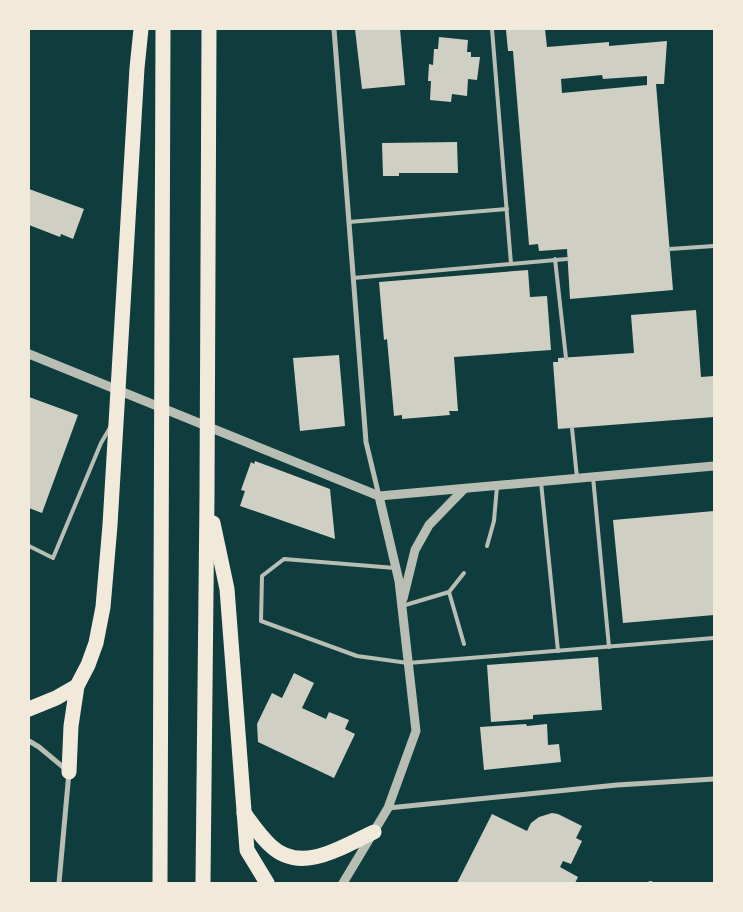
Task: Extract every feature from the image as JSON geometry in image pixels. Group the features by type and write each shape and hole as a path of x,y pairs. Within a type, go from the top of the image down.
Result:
{"highway":[{"path":"69,772 71,726 78,686 88,665 100,625 110,525 137,68 142,29"},
{"path":"160,883 163,29"},
{"path":"203,883 207,561 209,29"},
{"path":"207,496 227,589 247,850 267,883"},
{"path":"29,709 56,698 78,686"},
{"path":"243,811 264,840 281,853 296,858 322,856 374,832"}],"street":[{"path":"334,29 366,442 396,568 416,731 388,808 343,883"},
{"path":"29,354 379,496 714,466"},
{"path":"402,606 415,550 429,525 464,489"},
{"path":"29,742 39,747 69,772 59,883"},
{"path":"388,808 617,785 714,779"}],"lane":[{"path":"492,29 511,264"},
{"path":"349,222 507,209"},
{"path":"670,249 714,246"},
{"path":"554,259 566,358"},
{"path":"353,278 567,259"},
{"path":"29,546 53,558 101,443 120,409 123,392"},
{"path":"572,428 577,478"},
{"path":"593,477 609,647"},
{"path":"541,482 558,651"},
{"path":"487,546 494,522 497,486"},
{"path":"396,568 284,559 262,576 261,621 357,656 408,663 714,638"},
{"path":"402,606 450,592 464,573"},
{"path":"450,592 464,644"}],"building":[{"path":"355,29 400,29 405,85 362,89"},
{"path":"545,29 547,47 609,42 609,46 667,41 664,84 656,84 673,290 570,299 567,249 539,251 538,244 529,245 513,51 508,51 506,30","holes":["602,75 603,79 647,76 647,85 562,93 561,79"]},
{"path":"439,37 468,40 467,52 471,52 471,57 480,57 477,80 468,79 467,96 452,94 451,102 430,100 431,81 428,81 429,64 433,65 434,49 438,49"},
{"path":"457,142 458,173 399,173 399,176 383,176 382,143"},
{"path":"29,189 84,209 73,239 61,234 60,237 29,225"},
{"path":"528,270 530,297 547,296 551,350 454,357 458,411 449,411 450,415 402,419 402,415 394,416 387,339 384,340 379,282"},
{"path":"696,310 701,377 714,376 714,417 558,429 553,362 558,362 558,358 634,353 631,315"},
{"path":"339,355 345,426 300,431 293,358"},
{"path":"29,397 78,415 42,513 29,508"},
{"path":"255,461 330,489 335,539 240,506 245,491 241,490 251,462 254,464"},
{"path":"714,511 714,615 623,623 613,520"},
{"path":"598,657 602,710 533,715 533,719 491,722 487,665"},
{"path":"294,673 314,683 302,708 326,719 329,712 349,720 345,729 355,734 334,778 258,742 257,724 272,693 282,698"},
{"path":"526,724 527,726 547,724 548,745 559,744 561,762 484,770 480,727"},
{"path":"552,813 582,826 576,838 582,841 571,864 563,861 560,867 578,877 575,883 457,883 492,814 527,831 531,823 539,817"}]}
